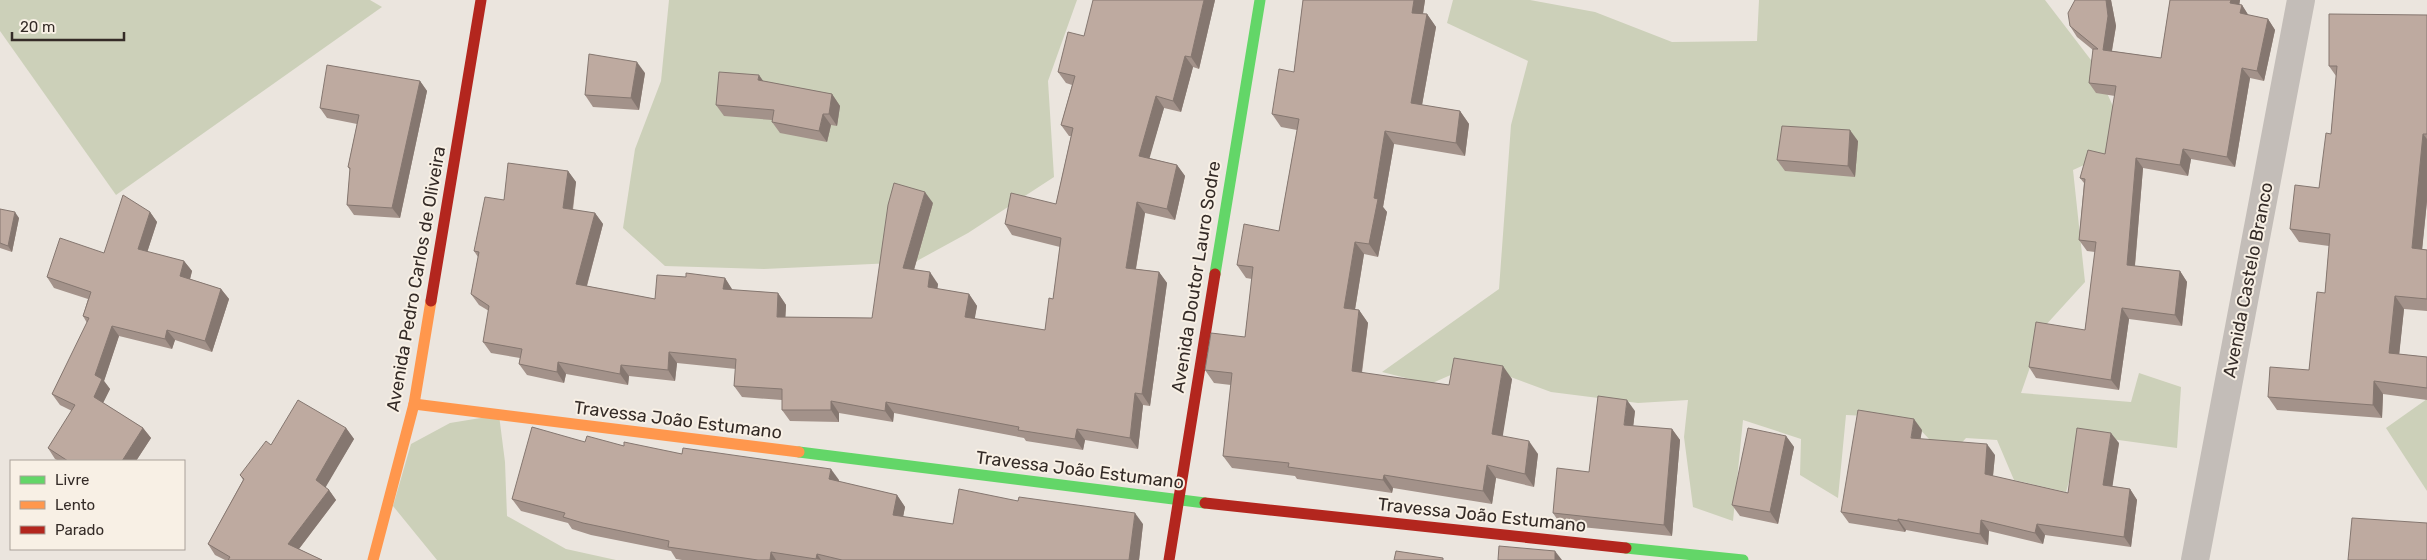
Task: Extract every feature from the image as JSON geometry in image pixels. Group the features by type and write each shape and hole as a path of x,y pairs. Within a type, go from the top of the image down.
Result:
{"street":[{"name":"Avenida Pedro Carlos de Oliveira","path":"372,560 414,404 480,0"},
{"name":"Avenida Doutor Lauro Sodre","path":"1169,560 1177,500 1260,0"},
{"name":"Avenida Castelo Branco","path":"2195,560 2301,0"},
{"name":"Travessa João Estumano","path":"414,404 1177,500 1743,560"}],"green space":[{"path":"0,0 370,0 382,7 116,195 0,31"},
{"path":"669,0 1077,0 1048,81 1054,177 968,233 915,262 764,269 665,266 623,228 635,149 661,81"},
{"path":"1453,0 1530,0 1595,12 1672,42 1757,41 1759,0 2045,0 2094,64 2116,113 2117,150 2073,170 2085,282 2044,327 2021,393 2131,402 2139,373 2181,387 2177,448 2082,435 2066,492 2014,480 1997,440 1966,438 1950,456 1930,440 1909,418 1846,415 1838,498 1800,475 1801,439 1743,420 1733,521 1693,507 1684,437 1688,400 1638,403 1551,392 1476,364 1430,384 1382,372 1499,289 1511,125 1528,61 1447,23"},
{"path":"2427,399 2427,491 2386,428"},
{"path":"499,415 505,462 507,516 566,549 616,560 437,560 393,506 411,444 450,423"}],"building":[{"path":"1093,0 1204,0 1191,57 1185,56 1173,101 1156,96 1139,156 1177,165 1167,209 1137,202 1126,268 1159,272 1142,394 1135,393 1130,438 1077,429 1075,439 1018,430 1019,427 886,402 885,411 831,401 831,410 782,410 782,389 734,386 736,359 669,352 668,370 621,365 620,374 558,362 557,372 519,364 522,349 483,342 489,306 471,294 479,252 474,251 485,197 504,200 508,163 568,171 563,208 595,213 576,284 655,299 657,275 686,277 686,273 725,278 723,289 778,293 777,317 872,318 888,205 894,183 925,192 903,268 930,272 928,287 969,294 965,317 1045,330 1049,298 1053,299 1061,238 1005,224 1011,193 1056,204 1073,128 1061,125 1075,76 1058,72 1068,32 1084,36"},
{"path":"1303,0 1414,0 1412,13 1427,14 1411,103 1460,111 1456,143 1385,131 1374,198 1378,199 1369,244 1355,242 1344,308 1359,310 1352,371 1449,385 1454,358 1503,366 1492,434 1529,441 1525,474 1487,465 1483,491 1384,475 1383,480 1288,467 1289,463 1223,456 1232,373 1205,370 1211,333 1245,337 1253,267 1237,265 1244,224 1279,231 1299,119 1272,114 1279,69 1294,72"},
{"path":"2075,0 2106,0 2108,16 2103,50 2161,58 2170,0 2231,0 2230,3 2242,5 2240,13 2268,19 2257,71 2242,68 2227,157 2183,149 2180,165 2136,158 2127,265 2180,271 2175,315 2122,308 2111,380 2029,367 2036,322 2085,330 2096,242 2079,240 2085,179 2080,178 2088,150 2105,154 2116,86 2089,83 2093,49 2098,49 2070,26 2068,13"},
{"path":"2329,14 2427,15 2427,134 2423,134 2412,248 2427,250 2427,299 2395,296 2389,353 2427,357 2427,388 2374,381 2373,405 2268,397 2270,367 2309,370 2317,292 2325,293 2330,234 2290,229 2295,185 2319,188 2326,133 2331,134 2337,66 2329,66"},
{"path":"589,54 637,62 631,98 585,95"},
{"path":"327,65 420,81 392,208 347,205 350,168 348,167 359,115 320,108"},
{"path":"719,72 759,75 758,80 832,94 829,114 823,114 819,131 772,122 774,110 716,105"},
{"path":"1782,126 1850,130 1848,166 1777,160"},
{"path":"123,195 150,212 138,249 184,261 180,276 221,289 205,341 167,330 165,339 112,326 95,375 102,379 94,397 143,428 123,460 66,460 48,448 75,405 52,394 89,318 83,316 91,292 47,277 60,238 104,253"},
{"path":"0,209 15,212 8,246 0,243"},
{"path":"1598,396 1627,400 1624,425 1672,429 1664,525 1553,513 1557,468 1589,472"},
{"path":"298,400 346,428 316,480 329,490 288,544 322,560 228,560 230,557 208,544 244,479 240,475 266,441 271,445"},
{"path":"1858,410 1914,419 1911,438 1987,444 1985,474 2068,493 2077,428 2111,433 2103,485 2130,489 2124,537 2037,524 2035,533 1981,520 1980,534 1898,519 1898,521 1841,512"},
{"path":"532,427 585,442 587,436 624,446 624,442 682,454 683,448 831,469 829,479 897,495 893,515 953,524 959,489 1018,501 1019,497 1135,513 1129,560 842,560 817,554 816,559 771,552 770,560 758,560 668,547 669,541 583,523 563,517 565,513 512,499"},
{"path":"1748,428 1786,436 1770,512 1732,505"},
{"path":"2352,518 2427,523 2427,560 2348,560"},
{"path":"1499,546 1555,551 1555,560 1498,560"},
{"path":"1396,551 1443,558 1443,560 1394,560"}],"traffic: fast":[{"path":"1215,274 1260,0"},
{"path":"799,452 1205,503"},
{"path":"1626,548 1743,560"}],"traffic: slow":[{"path":"373,560 414,404 431,301"},
{"path":"414,404 799,452"}],"traffic: jam":[{"path":"431,301 481,0"},
{"path":"1169,560 1215,274"},
{"path":"1205,503 1626,548"}]}
